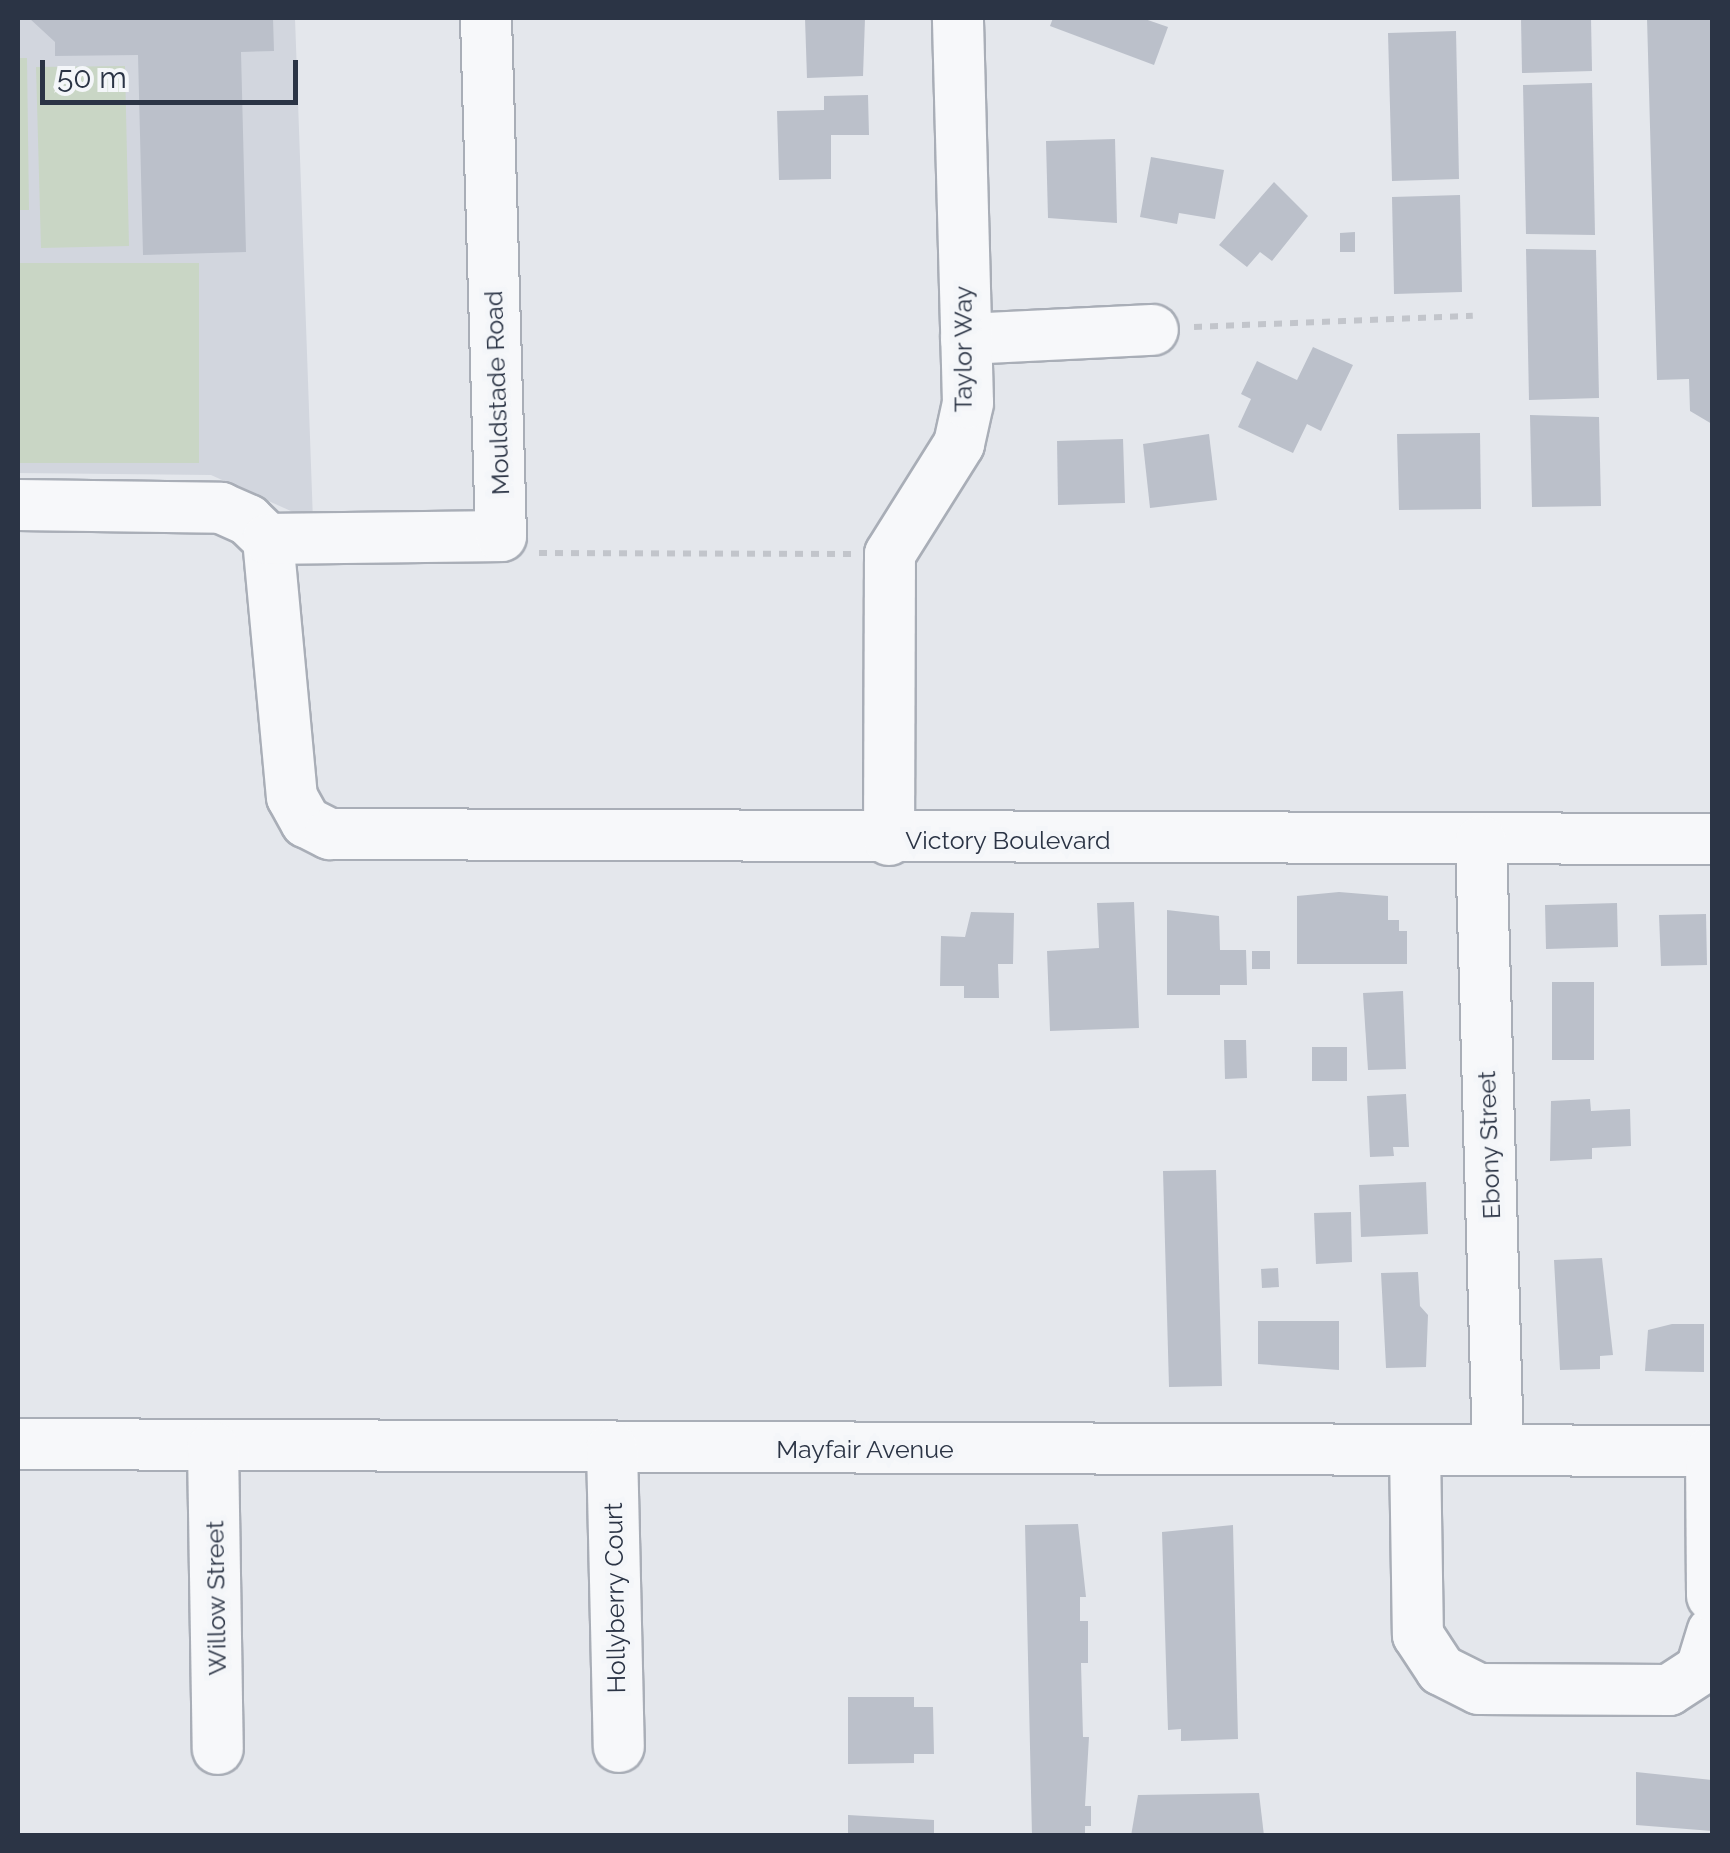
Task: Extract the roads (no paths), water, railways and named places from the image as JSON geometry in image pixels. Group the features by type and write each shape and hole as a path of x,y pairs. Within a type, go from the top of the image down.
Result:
{"street":[{"name":"Mouldstade Road","path":"268,539 501,536 486,18"},
{"name":"Taylor Way","path":"888,840 890,554 958,444 968,404 958,18"},
{"path":"966,339 1152,330"},
{"path":"18,505 221,508 248,520 268,539"},
{"name":"Victory Boulevard","path":"268,539 275,563 292,797 298,830 330,834 888,840 1712,839"},
{"name":"Ebony Street","path":"1480,841 1498,1450"},
{"name":"Mayfair Avenue","path":"18,1444 1712,1451"},
{"name":"Willow Street","path":"214,1447 218,1748"},
{"name":"Hollyberry Court","path":"612,1448 618,1747"},
{"path":"1415,1450 1418,1635 1441,1670 1479,1689 1668,1690 1701,1668 1712,1632"},
{"path":"1712,1451 1712,1596"}]}
